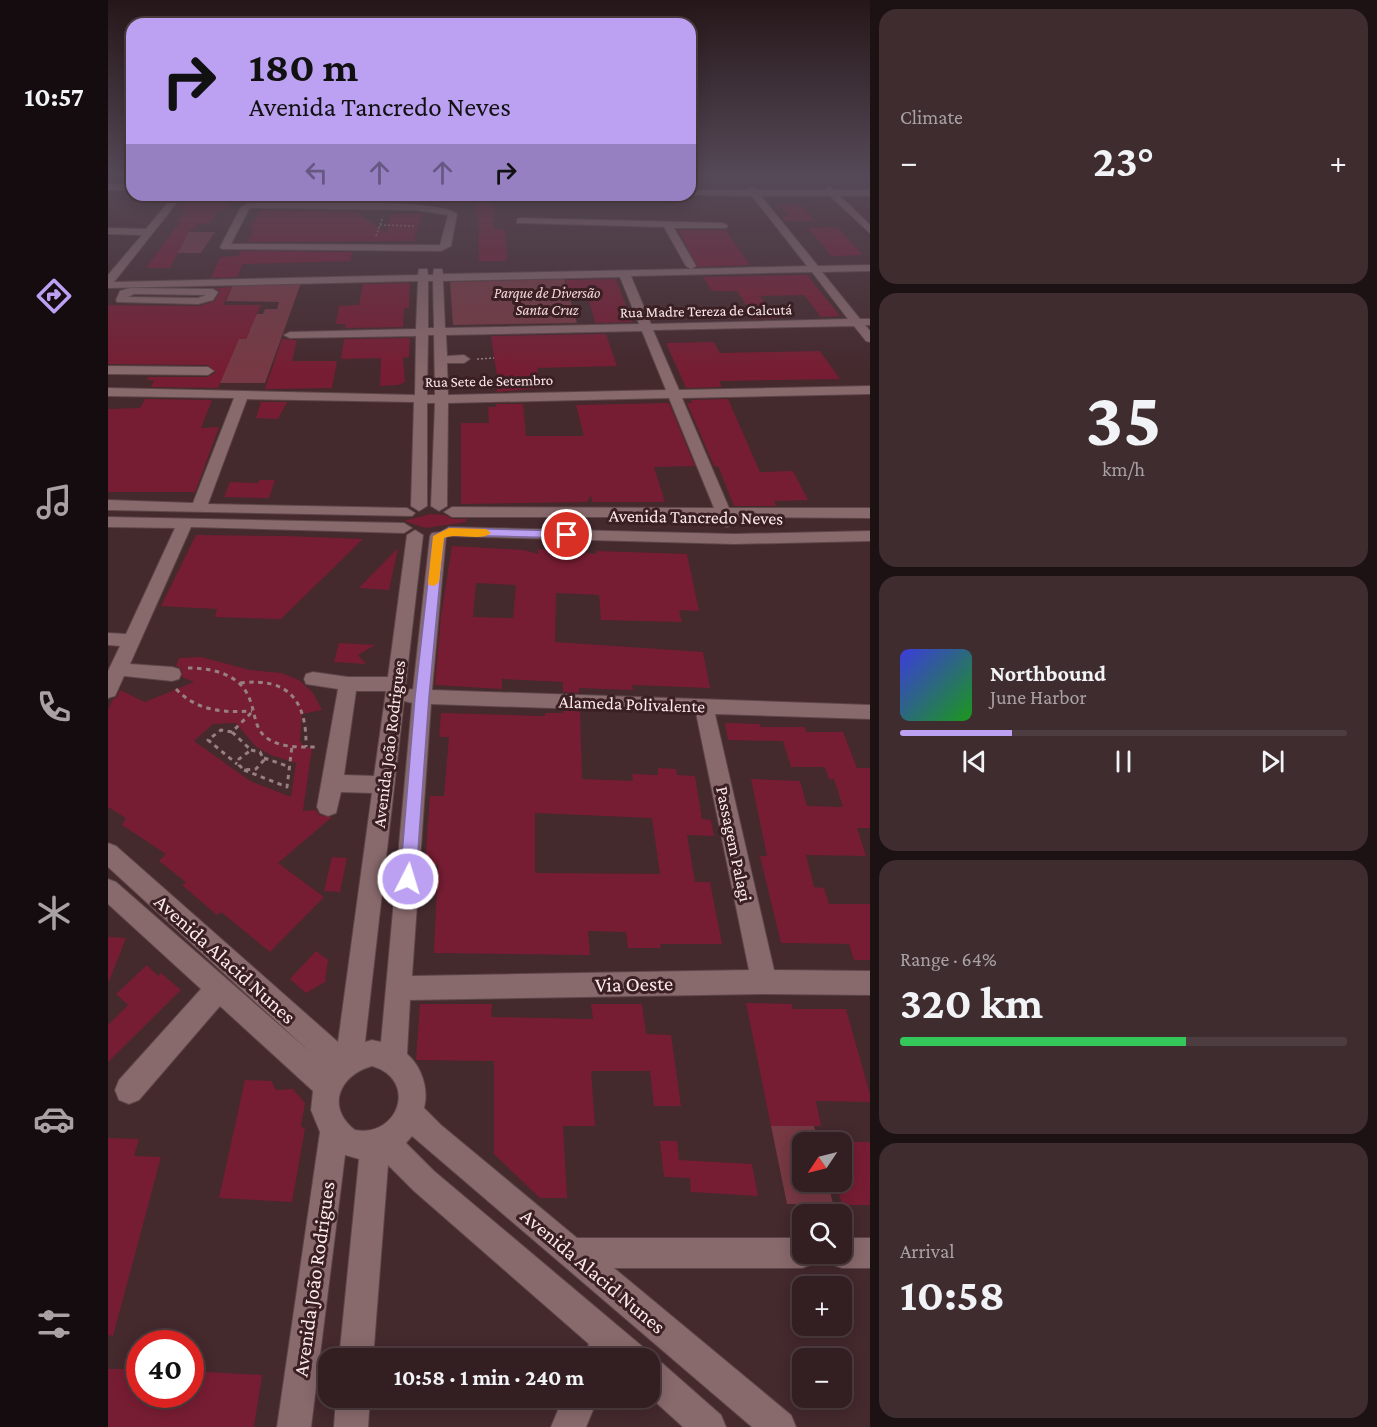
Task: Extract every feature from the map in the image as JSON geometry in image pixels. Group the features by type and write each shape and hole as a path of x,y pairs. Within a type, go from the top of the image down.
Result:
{"street":[{"path":"109,282 142,240"},
{"path":"229,240 225,247 441,248 446,246 447,240"},
{"path":"673,240 686,268"},
{"path":"790,240 870,339"},
{"path":"844,266 870,262"},
{"path":"109,282 348,276 438,280 543,272 686,268 810,266 870,268"},
{"path":"108,267 120,267"},
{"path":"543,272 624,273 686,268"},
{"path":"624,273 734,539"},
{"path":"215,287 209,298 198,301 127,301 121,299 124,293 134,291 348,276"},
{"path":"423,280 438,280"},
{"name":"Avenida João Rodrigues","path":"340,1070 384,785 395,690 421,398 423,280"},
{"path":"438,280 445,509"},
{"path":"109,282 215,287"},
{"name":"Rua Madre Tereza de Calcutá","path":"290,335 870,322"},
{"path":"440,360 464,359"},
{"path":"108,370 208,372"},
{"path":"160,393 171,371"},
{"name":"Rua Sete de Setembro","path":"108,392 442,399 870,390"},
{"path":"188,524 177,520 177,515 197,507 242,395"},
{"path":"108,505 197,507 411,521"},
{"name":"Avenida João Rodrigues","path":"393,1058 422,697 444,534 456,522 445,509"},
{"name":"Avenida Tancredo Neves","path":"411,521 445,509 870,513"},
{"path":"108,522 188,524 411,521"},
{"name":"Avenida Tancredo Neves","path":"411,521 444,534 734,539 870,536"},
{"path":"108,691 188,524"},
{"path":"108,639 131,640"},
{"path":"118,669 172,674"},
{"name":"Alameda Polivalente","path":"313,679 395,690 422,697 870,712"},
{"path":"328,807 348,684"},
{"name":"Passagem Palagi","path":"704,706 764,982"},
{"path":"332,783 384,785"},
{"name":"Avenida Alacid Nunes","path":"108,853 340,1070"},
{"name":"Avenida Alacid Nunes","path":"108,889 218,989 340,1070"},
{"name":"Via Oeste","path":"399,988 764,982 870,983"},
{"path":"129,1090 218,989"},
{"path":"372,1053 393,1058 402,1066 411,1081 410,1113 395,1134 379,1143 352,1143 342,1138 334,1130 327,1117 325,1101 340,1070 372,1053"},
{"name":"Avenida Alacid Nunes","path":"410,1113 430,1135 779,1427"},
{"name":"Avenida João Rodrigues","path":"294,1427 334,1130"},
{"path":"379,1143 424,1180 609,1348"},
{"path":"358,1348 379,1143"},
{"path":"571,1252 792,1253"},
{"path":"852,1253 870,1253"},
{"path":"660,1384 709,1427"},
{"path":"351,1427 352,1408"},
{"path":"568,1427 577,1408"}],"path":[{"path":"373,244 375,240"},
{"path":"252,711 219,712 194,706 175,688 172,674 184,669 199,669 230,676 240,683 250,699 254,722 263,734 281,744 316,747"},
{"path":"240,683 270,682 296,698 306,717 308,732 306,747"},
{"path":"232,732 252,711"},
{"path":"290,767 264,758 260,752 251,750 232,732 220,730 208,740 244,770 287,787 290,767 292,746"},
{"path":"238,765 240,756 251,750"},
{"path":"244,770 256,769 262,764 264,758"}],"green space":[{"path":"180,240 210,240 201,253 170,253"},
{"name":"Parque de Diversão Santa Cruz","path":"564,279 577,323 453,325 450,282"},
{"path":"301,283 265,383 219,383 223,375 182,339 246,339 250,330 206,314 263,314 265,309 277,309 279,302 226,301 233,285"},
{"path":"771,1126 814,1126 815,1132 792,1132 792,1192 830,1192 833,1204 787,1204"}],"building":[{"path":"167,240 185,240 170,268 146,268"},
{"path":"248,240 414,240 414,241 247,242"},
{"path":"479,240 506,240 507,261 479,261"},
{"path":"683,240 733,240 750,265 698,267"},
{"path":"818,240 849,240 863,255 832,256"},
{"path":"241,251 352,252 350,261 243,264 237,277 211,278 220,257 238,256"},
{"path":"807,275 840,316 821,317 804,295 760,296 776,318 755,319 737,291 712,291 703,277"},
{"path":"616,279 632,322 595,323 588,296 570,296 565,280"},
{"path":"410,283 409,308 404,308 403,327 345,328 346,324 336,324 339,306 359,305 363,284"},
{"path":"232,287 223,305 261,305 246,339 239,339 218,388 151,387 154,380 146,380 149,377 208,377 216,372 208,365 108,364 108,305 199,306 215,301 220,291 215,288"},
{"path":"606,334 617,366 537,368 541,388 497,392 491,336"},
{"path":"410,338 409,357 403,358 405,382 398,385 380,386 381,358 341,359 344,339"},
{"path":"282,339 297,340 292,361 337,361 332,388 265,389"},
{"path":"714,342 720,353 820,351 840,379 719,381 722,387 686,388 666,343"},
{"path":"145,399 212,400 201,428 219,427 195,492 108,492 108,409 140,408"},
{"path":"728,399 760,472 793,471 808,500 774,501 776,506 734,506 718,466 714,466 687,403 692,403 691,400"},
{"path":"261,402 287,402 278,419 256,418"},
{"path":"669,403 695,466 654,467 665,502 592,502 591,495 587,502 461,504 461,423 489,423 488,407 496,407 496,404 523,404 526,436 584,436 576,405"},
{"path":"260,480 275,480 269,498 224,497 230,482 258,483"},
{"path":"430,514 445,515 452,519 466,519 466,522 426,528 404,521"},
{"path":"196,535 363,539 281,619 215,617 217,609 161,606"},
{"path":"452,546 524,550 538,554 538,549 596,554 596,551 687,554 699,611 679,610 682,622 601,620 599,595 556,593 555,642 703,652 710,688 632,685 633,690 579,688 579,693 563,692 563,682 502,679 502,689 435,685 441,616","holes":["476,583 516,585 513,618 473,617"]},
{"path":"398,548 389,590 359,588"},
{"path":"339,643 375,645 358,655 366,664 334,662"},
{"path":"201,657 250,670 281,673 299,680 313,693 322,710 302,714 300,741 305,747 312,748 303,811 316,810 319,815 332,817 278,863 324,897 270,952 221,912 217,915 182,885 186,882 159,861 166,854 122,825 126,818 108,807 108,710 113,699 117,697 120,690 145,702 194,682 182,677 181,668 176,666 179,658","holes":["236,723 255,746 271,755 296,763 291,797 250,781 194,741 213,724"]},
{"path":"563,711 580,711 582,779 633,781 632,774 658,775 658,768 676,769 677,775 695,776 702,819 711,820 714,836 687,835 695,882 710,882 722,944 660,944 661,948 628,948 626,932 588,931 590,955 434,953 438,865 425,864 430,796 444,796 449,737 439,737 441,713 545,716 545,713 563,713","holes":["535,813 652,818 660,874 535,873"]},
{"path":"725,723 760,724 761,727 805,727 806,732 843,732 857,768 870,768 870,828 857,828 866,856 806,855 814,887 824,888 829,904 870,904 870,960 854,960 849,944 781,943 760,856 767,856 751,779 800,781 807,806 843,807 834,779 829,779 825,767 791,767 783,741 728,740"},
{"path":"332,857 347,858 340,892 324,891"},
{"path":"108,937 126,938 109,981 108,981"},
{"path":"316,951 328,960 325,982 306,993 290,979"},
{"path":"147,965 158,976 161,973 181,990 108,1062 108,1025 128,1005 116,994"},
{"path":"746,1003 792,1004 793,1009 846,1009 870,1094 870,1102 816,1101 821,1126 771,1126"},
{"path":"420,1004 492,1004 491,1017 593,1019 591,1004 642,1004 646,1034 671,1035 681,1106 654,1106 650,1071 591,1071 595,1126 563,1126 567,1198 540,1198 494,1154 494,1061 416,1060"},
{"path":"245,1080 271,1081 276,1090 293,1089 305,1103 301,1126 305,1129 292,1202 219,1198"},
{"path":"108,1138 139,1139 134,1156 161,1157 113,1336 108,1335"},
{"path":"660,1141 677,1141 679,1160 752,1164 758,1196 691,1192 690,1178 664,1177"},
{"path":"852,1142 870,1142 870,1205 842,1204 839,1192 852,1192"},
{"path":"108,1369 126,1369 126,1408 204,1408 204,1372 262,1375 254,1427 108,1427"}],"slow traffic":[{"path":"434,582 438,536 449,532 486,533"}],"route":[{"path":"408,879 420,748 422,697 438,536 449,532 567,535"}]}
